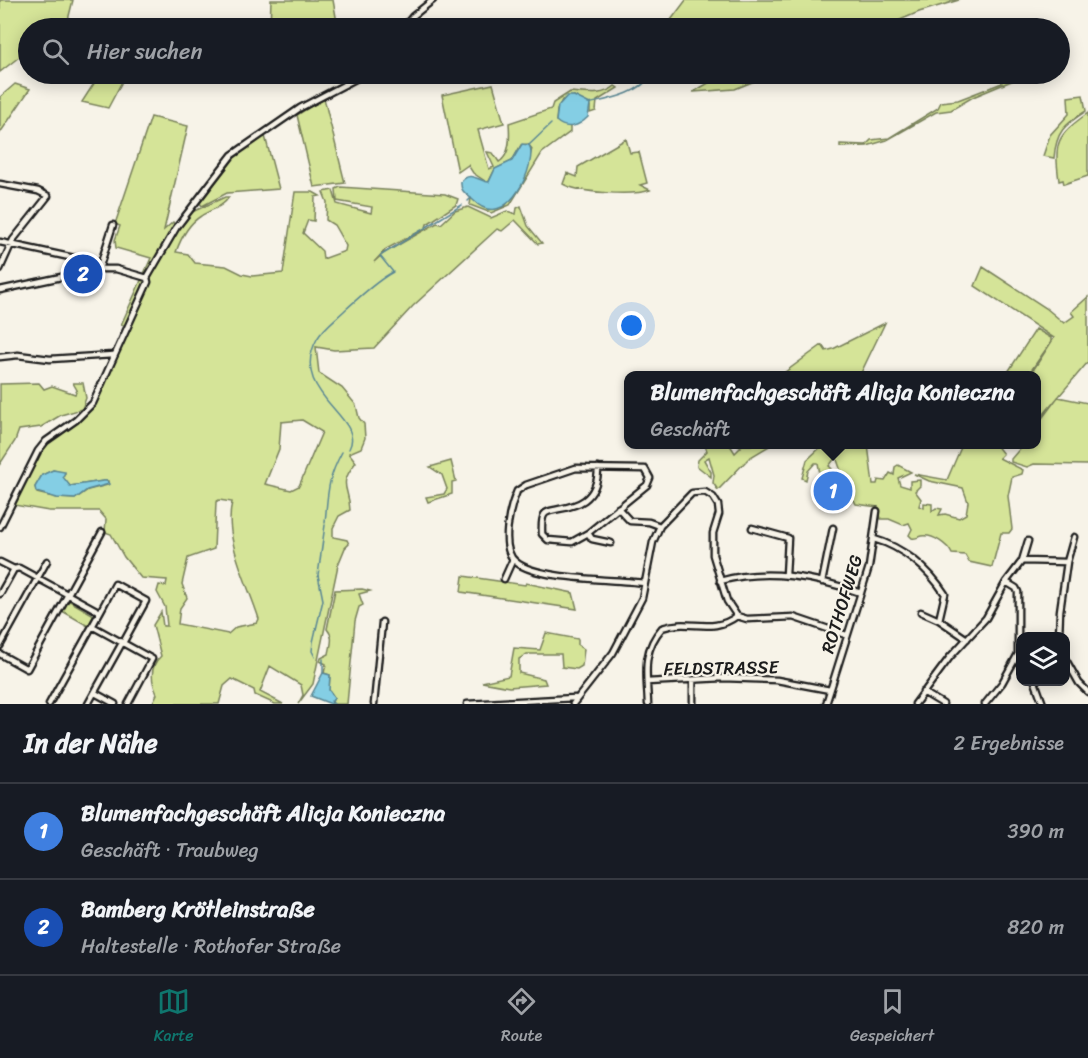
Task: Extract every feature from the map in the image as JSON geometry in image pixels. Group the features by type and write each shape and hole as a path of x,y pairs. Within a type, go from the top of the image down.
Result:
{"street":[{"path":"411,18 433,0"},
{"path":"0,526 33,457 46,441 76,420 93,403 148,282 147,278 176,228 232,155 300,108 345,84"},
{"path":"0,184 38,191 48,196 12,244 0,269"},
{"path":"99,269 113,225"},
{"path":"0,242 88,261 99,269"},
{"path":"0,290 99,269 116,269 147,278"},
{"path":"0,357 18,355 50,359 113,355"},
{"path":"504,579 513,560 507,539 518,489 576,468 598,468 642,468 649,474 647,485 588,533 572,542 548,540 542,534 543,518 548,511 579,504 596,484 598,468"},
{"path":"467,704 574,701 613,653 642,598 653,542 660,526 689,495 702,492 713,497 719,509 713,544 720,581 727,601 737,616 747,620 793,617 846,635"},
{"path":"618,508 630,521 649,522 660,526"},
{"name":"ROTHOFWEG","path":"826,704 846,635 861,594 874,539 877,511"},
{"path":"752,528 788,538 786,575"},
{"path":"822,582 833,528"},
{"path":"0,654 27,669 102,532"},
{"path":"588,533 592,539 611,543"},
{"path":"1059,632 1067,562 1074,537"},
{"path":"874,539 912,558 943,591 946,599 939,620"},
{"path":"915,704 922,692 986,618 1006,582 1022,561 1028,541"},
{"path":"513,560 530,569 561,575 645,583"},
{"path":"0,646 47,561"},
{"path":"1022,561 1067,562"},
{"path":"0,562 14,569 19,568 100,612"},
{"path":"0,594 14,569"},
{"path":"720,581 755,574 786,575 822,582 861,594"},
{"path":"1006,582 1018,592 1019,632"},
{"path":"49,704 115,584 146,601 88,704"},
{"path":"921,612 939,620 967,639"},
{"path":"648,704 645,677 647,652 662,628 675,625 723,625 737,616"},
{"path":"374,704 382,622"},
{"path":"92,626 152,659 128,704"},
{"path":"985,704 1016,664"},
{"path":"1070,667 1088,692"},
{"path":"693,680 693,704"},
{"name":"FELDSTRASSE","path":"647,682 777,680 830,690"},
{"path":"1037,686 1043,703 1049,704"},
{"path":"922,692 943,704"},
{"path":"94,693 115,704"}],"green space":[{"path":"0,0 73,0 68,18 18,18 18,58 0,72"},
{"path":"271,0 333,0 336,18 270,18"},
{"path":"686,0 959,0 905,18 672,18"},
{"path":"15,84 30,89 0,133 0,97"},
{"path":"94,84 121,84 108,108 82,102"},
{"path":"493,84 504,123 478,130 489,169 494,167 487,152 493,153 499,162 506,155 509,144 509,123 551,109 553,103 570,92 594,94 605,92 615,86 618,88 597,101 596,111 590,113 590,106 574,96 562,100 557,110 556,121 570,126 570,132 542,153 510,205 491,213 470,205 471,198 488,210 505,206 523,182 532,149 528,144 521,145 512,161 495,169 488,183 473,173 468,165 458,172 442,95"},
{"path":"707,84 747,84 735,89 693,92"},
{"path":"1004,84 973,97 951,110 936,112 887,140 867,146 840,147 840,144 866,145 871,140 889,138 938,108 941,102 958,100"},
{"path":"1083,95 1086,111 1062,130 1054,158 1043,156 1050,135 1069,114 1068,97"},
{"path":"324,98 345,183 314,187 297,115"},
{"path":"1088,113 1088,176 1064,184 1063,180 1059,181 1057,168 1060,141 1069,128"},
{"path":"151,117 188,126 164,230 173,222 177,231 190,213 229,197 220,206 196,219 183,237 176,252 188,254 195,263 226,266 252,276 283,273 295,192 313,192 320,196 315,197 314,221 308,220 303,233 322,251 323,259 345,251 346,246 334,225 326,220 327,202 323,192 333,190 337,204 371,213 372,207 337,201 336,189 340,187 445,194 458,199 456,205 427,224 426,228 386,249 374,262 384,253 437,223 441,224 455,211 468,207 491,218 507,211 516,214 517,208 521,206 528,226 542,243 538,244 515,220 502,231 497,229 413,306 374,348 334,350 316,347 319,373 342,388 356,405 359,418 364,424 365,438 361,448 349,453 356,462 345,482 350,510 339,516 333,528 333,537 347,540 349,544 338,565 313,684 298,704 303,695 301,685 270,666 260,692 283,704 275,704 255,695 254,690 232,679 224,686 219,704 152,704 157,694 152,679 153,669 161,656 153,625 161,612 163,626 167,626 165,607 157,592 159,585 166,586 167,580 141,578 124,557 111,534 105,532 106,519 99,511 49,511 14,505 38,454 52,439 82,418 97,401 129,325 121,325 151,258 116,248 115,240 120,226 115,224","holes":["302,420 322,432 299,486 291,490 265,484 279,449 281,422","53,470 65,473 63,478 70,486 103,481 108,481 108,485 88,490 75,499 57,498 37,493 35,487 42,475","219,500 232,502 230,516 234,546 259,619 257,623 236,627 228,634 178,624 180,608 187,598 182,584 188,558 214,549 216,502"]},
{"path":"265,136 279,189 227,193 202,206 200,203 236,156"},
{"path":"626,139 630,153 639,152 647,183 640,185 650,190 606,193 581,190 563,184 567,173 577,177 578,167"},
{"path":"983,267 1046,308 1064,323 1074,316 1071,312 1088,297 1088,362 1041,417 1041,371 1033,371 1054,338 975,286"},
{"path":"885,323 862,371 786,371 822,345 826,351"},
{"path":"1036,329 1051,338 1051,342 1031,371 1009,371"},
{"path":"39,383 44,389 52,386 75,394 77,390 73,383 83,383 86,398 82,409 61,415 41,427 19,430 15,441 0,464 0,384"},
{"path":"1058,397 1088,403 1088,465 1034,464 1027,467 1011,462 1020,449 1041,449 1041,420"},
{"path":"706,449 732,449 735,453 739,449 764,449 749,458 718,490 713,483 714,475 709,457 704,460 711,472 711,477 697,466 698,460"},
{"path":"819,449 869,449 873,484 877,484 878,480 885,481 890,473 894,475 895,467 898,465 911,472 898,478 900,485 910,488 910,481 920,480 920,486 915,491 921,499 919,506 924,508 924,503 932,504 932,511 936,508 942,509 939,515 945,514 959,518 966,514 968,502 963,488 929,481 914,474 947,480 960,449 999,449 1003,454 999,458 1023,470 1022,474 1012,477 1008,496 1012,529 1009,533 1001,533 992,567 969,562 965,555 952,554 935,538 922,536 912,538 909,535 912,529 909,523 903,525 889,519 881,519 878,507 856,504 836,457 829,466 833,470 820,474 818,463 815,463 808,471 806,480 802,478 807,460"},
{"path":"451,461 456,481 452,482 452,494 428,502 426,497 444,494 447,489 442,475 430,467"},
{"path":"463,576 525,585 526,583 573,593 577,609 461,592"},
{"path":"335,590 370,591 359,594 363,605 359,607 355,621 347,704 331,704 334,697 329,690 330,675 324,673 326,664 320,661 329,654 331,638 327,629"},
{"path":"68,600 94,615 88,626 62,611"},
{"path":"546,633 578,639 578,645 584,649 582,666 577,669 562,667 561,654 527,654 519,659 519,673 544,679 546,684 509,687 482,682 509,676 514,648 540,650"}],"water":[{"path":"567,96 574,96 590,104 588,117 581,123 569,127 556,121 558,106"},
{"path":"522,144 529,145 531,153 529,165 518,191 509,202 498,209 486,209 464,192 461,182 464,179 471,176 489,182 495,169 512,161"},
{"path":"53,470 65,472 63,477 70,486 103,481 109,484 87,490 75,499 57,498 36,492 35,487 42,475"},
{"path":"323,673 330,675 329,690 334,697 331,704 311,696"}],"waterway":[{"path":"588,104 614,98 642,84"},
{"path":"529,145 551,124"},
{"path":"468,201 471,198"},
{"path":"349,449 352,437 347,426 319,390 312,375 310,358 317,339 363,294 393,272 380,256 462,205"},
{"path":"325,523 331,479 342,452"},
{"path":"315,657 312,651 313,642 323,600 318,575 325,525"},
{"path":"323,659 323,673"},
{"path":"331,701 334,704"}],"place":[{"name":"Bamberg Krötleinstraße","path":"83,274"},
{"name":"Blumenfachgeschäft Alicja Konieczna","path":"833,491"}]}
